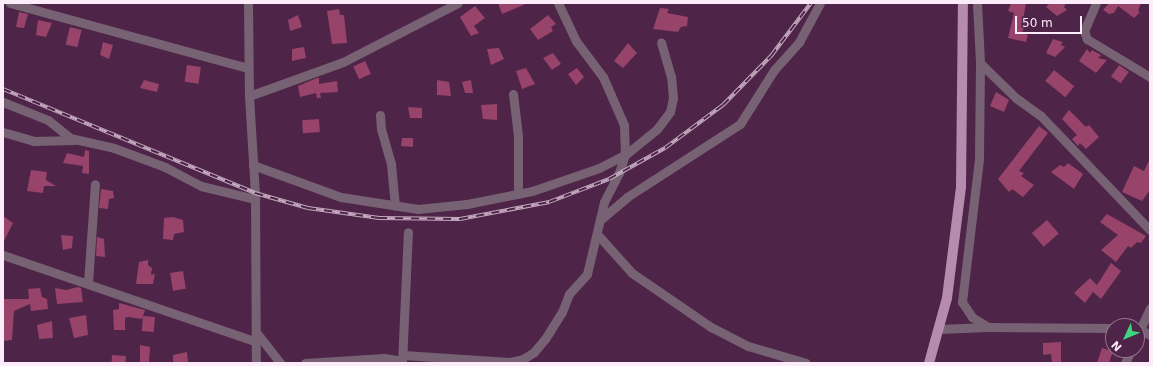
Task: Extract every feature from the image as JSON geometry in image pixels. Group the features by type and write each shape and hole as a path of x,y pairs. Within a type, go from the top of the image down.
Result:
{"main road":[{"path":"929,363 953,263 961,187 963,3"}],"street":[{"path":"10,3 248,68"},
{"path":"248,3 248,68 255,199 256,363"},
{"path":"249,96 342,62 458,3"},
{"path":"305,363 366,359 510,362 523,359 534,352 545,339 562,312 569,294 584,280 607,194 619,174 625,155 624,125 619,110 601,72 572,34 558,3"},
{"path":"600,220 627,197 740,124 774,70 798,42 820,3"},
{"path":"977,3 980,64 979,159 962,302 972,317 988,327"},
{"path":"1096,3 1084,31 1087,39 1150,77"},
{"path":"253,165 341,197 418,209 443,208 518,194 579,175 625,155 657,128 672,107 671,78 661,42"},
{"path":"980,64 1016,98 1041,116 1150,230"},
{"path":"513,94 518,136 518,194"},
{"path":"3,102 48,120 76,140"},
{"path":"380,115 381,129 391,164 396,206"},
{"path":"3,132 34,141 76,140 114,148 165,167 201,186 255,199"},
{"path":"88,283 95,184"},
{"path":"402,360 408,232"},
{"path":"597,234 632,273 711,327 748,346 806,363"},
{"path":"3,255 257,342"},
{"path":"1145,318 1150,308"},
{"path":"938,329 988,327 1105,328"},
{"path":"256,332 280,363"}],"building":[{"path":"498,3 528,3 502,14"},
{"path":"1011,3 1026,3 1023,20 1027,20 1022,33 1028,35 1026,42 1008,38 1014,13 1008,11"},
{"path":"1050,3 1066,3 1064,7 1067,10 1057,16 1046,7"},
{"path":"1109,3 1141,3 1138,11 1140,12 1134,18 1118,6 1114,13 1109,14 1103,10"},
{"path":"475,6 485,18 474,26 479,33 471,36 460,17"},
{"path":"660,8 669,9 667,13 688,17 687,26 681,27 678,32 653,29"},
{"path":"339,9 340,15 344,15 347,43 332,44 327,11"},
{"path":"19,12 28,14 24,28 16,27"},
{"path":"298,15 302,27 290,31 288,20"},
{"path":"548,15 556,24 551,27 553,31 538,40 530,29"},
{"path":"38,20 52,23 46,37 36,35"},
{"path":"70,27 82,30 77,47 66,44"},
{"path":"1053,39 1063,42 1061,45 1065,47 1055,57 1046,53"},
{"path":"103,42 113,45 109,59 100,55"},
{"path":"628,43 637,53 623,68 614,61"},
{"path":"304,47 306,58 292,61 292,49"},
{"path":"499,48 504,59 491,65 487,49"},
{"path":"1087,49 1090,53 1092,50 1101,55 1098,58 1107,60 1096,73 1079,61"},
{"path":"553,53 561,64 552,70 543,58"},
{"path":"365,61 371,74 359,79 353,66"},
{"path":"187,65 201,67 198,84 185,82"},
{"path":"1119,65 1129,72 1121,83 1111,76"},
{"path":"526,68 535,84 522,89 516,71"},
{"path":"577,68 584,77 576,85 568,74"},
{"path":"1054,70 1074,86 1065,97 1045,81"},
{"path":"319,78 319,84 337,81 338,92 320,93 321,98 317,98 316,93 300,97 298,86"},
{"path":"144,80 159,84 157,92 140,88"},
{"path":"437,80 449,82 451,96 437,95"},
{"path":"471,80 473,93 465,93 462,82"},
{"path":"996,92 1009,100 1004,112 990,106"},
{"path":"497,104 497,120 483,119 481,105"},
{"path":"408,107 422,108 422,118 410,118"},
{"path":"1069,110 1086,127 1089,125 1099,137 1086,149 1080,143 1078,146 1072,139 1077,135 1062,119"},
{"path":"319,119 320,132 303,133 302,120"},
{"path":"1039,126 1048,133 1019,171 1024,173 1021,176 1034,185 1023,197 1012,189 1009,192 998,179"},
{"path":"402,138 413,138 413,147 401,146"},
{"path":"85,150 89,151 89,174 82,173 83,166 63,163 67,153 84,157"},
{"path":"1150,159 1150,190 1142,201 1122,192 1134,166 1144,171"},
{"path":"1068,163 1083,174 1074,189 1051,172 1060,165 1064,167"},
{"path":"31,170 47,172 46,180 56,186 44,186 43,193 27,191"},
{"path":"101,189 113,191 114,198 109,199 108,209 99,208"},
{"path":"1107,214 1146,236 1141,243 1137,242 1131,248 1128,246 1116,262 1101,250 1118,235 1100,222"},
{"path":"3,216 13,223 3,243"},
{"path":"173,217 183,220 184,232 174,234 173,240 163,239 164,218"},
{"path":"1047,220 1059,234 1044,247 1032,233"},
{"path":"61,235 73,236 72,248 63,250"},
{"path":"97,237 104,239 105,257 96,256"},
{"path":"148,260 148,265 152,268 151,275 155,274 153,284 136,284 139,262"},
{"path":"1111,263 1121,271 1101,299 1093,292 1085,303 1074,293 1090,278 1097,285"},
{"path":"183,271 186,289 173,291 170,273"},
{"path":"78,287 81,288 83,302 57,304 55,288 66,290"},
{"path":"40,288 42,297 47,299 48,309 31,311 30,304 14,311 12,340 3,341 3,299 29,299 28,289"},
{"path":"119,303 145,310 142,319 125,318 125,330 114,330 113,310 119,309"},
{"path":"86,315 88,335 74,338 69,318"},
{"path":"143,316 155,317 154,332 142,331"},
{"path":"52,321 53,338 39,339 37,325"},
{"path":"1061,342 1061,363 1052,363 1051,354 1043,355 1043,343"},
{"path":"140,345 150,347 149,363 140,363"},
{"path":"1102,348 1105,349 1105,358 1111,358 1109,363 1097,363"},
{"path":"187,352 188,363 173,363 173,355"},
{"path":"112,355 126,356 125,363 111,363"}],"railway":[{"path":"3,89 255,193 308,208 379,218 460,219 549,202 609,179 665,148 723,105 771,56 811,3"}]}
